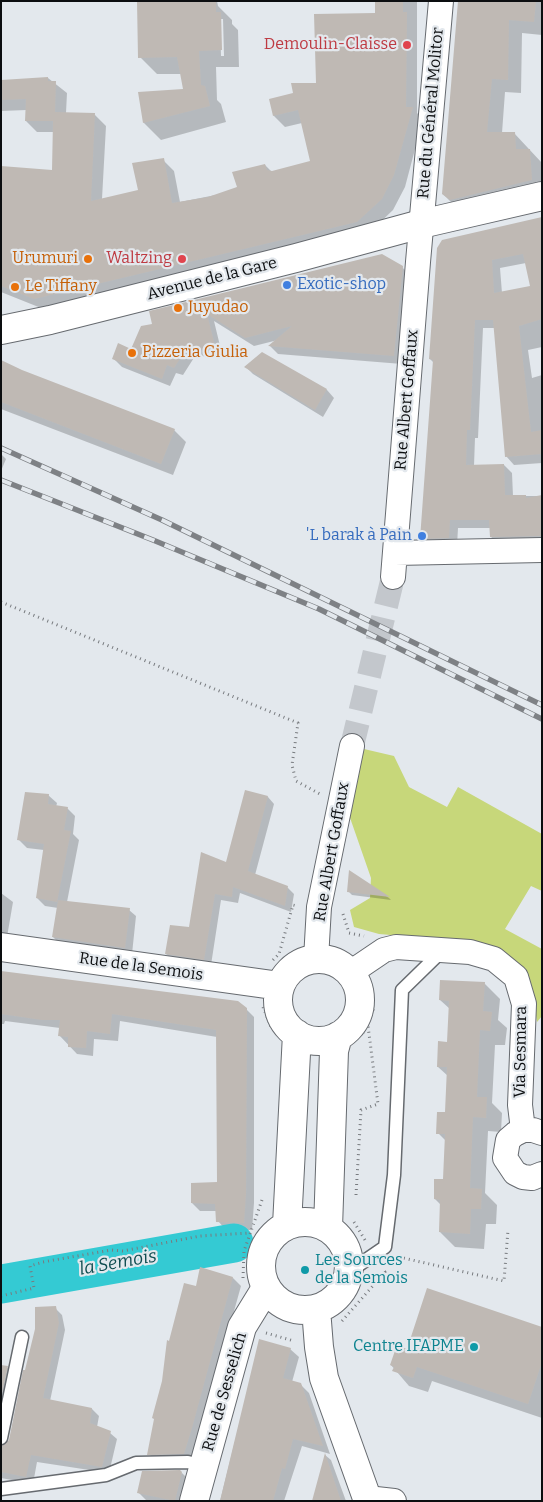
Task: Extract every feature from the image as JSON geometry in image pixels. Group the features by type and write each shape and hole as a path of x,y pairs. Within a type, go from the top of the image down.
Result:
{"main road":[{"name":"Avenue de la Gare","path":"1,330 43,322 422,224 542,196"},
{"name":"Rue de la Semois","path":"1,947 280,986"},
{"path":"316,959 335,962 350,974 358,990 359,1007 352,1024 338,1036 325,1040 310,1040 297,1034 287,1025 280,1013 278,1000 280,986 294,967 316,959"},
{"path":"287,1225 297,1034"},
{"path":"338,1036 334,1051 333,1077 344,1222 341,1239 348,1254 350,1270 344,1288 332,1301 316,1309 302,1310 288,1307 276,1299 266,1288 261,1274 261,1259 265,1245 275,1233 287,1225 301,1221 344,1222"},
{"name":"Rue de Sesselich","path":"194,1501 242,1327 266,1288"},
{"path":"316,1309 324,1378 367,1499"}],"street":[{"name":"Rue du Général Molitor","path":"422,224 441,1"},
{"name":"Rue Albert Goffaux","path":"394,576 422,224"},
{"path":"396,553 542,550"},
{"name":"Rue Albert Goffaux","path":"316,959 319,907 352,746"},
{"name":"Via Sesmara","path":"350,974 384,950 390,948 444,949 470,952 494,959 516,977 524,1004 520,1105 532,1132"},
{"path":"532,1132 514,1134 508,1140 505,1158 508,1166 523,1177 532,1178 542,1174"},
{"path":"367,1499 394,1501"}],"lane":[{"path":"350,1270 385,1247 394,1175 402,990 444,949"},
{"path":"1,1438 22,1337"},
{"path":"1,1489 106,1475 136,1463 188,1462 203,1466"}],"path":[{"path":"1,602 298,723 292,765 296,781 323,795"},
{"path":"355,1204 361,1110 378,1104 368,1025"},
{"path":"350,1130 360,1130"},
{"path":"340,1329 342,1322 385,1272 374,1254 344,1222 355,1214"},
{"path":"385,1247 399,1258 504,1281 508,1230"},
{"path":"1,1296 34,1288 30,1266 44,1262 111,1250 123,1251 200,1236 250,1233"}],"green space":[{"path":"364,749 394,756 409,787 447,807 458,787 542,834 542,891 531,886 505,929 542,949 542,1016 537,1022 531,984 521,967 475,942 379,934 354,927 350,910 370,898 371,878 348,812"}],"building":[{"path":"137,1 216,2 216,12 221,12 222,50 199,51 201,85 205,86 210,106 143,123 138,92 183,89 177,57 138,58"},
{"path":"375,1 403,1 403,12 407,12 406,107 413,107 394,175 382,199 357,222 34,299 1,286 1,166 52,170 53,121 25,121 26,99 1,100 1,80 48,77 48,81 56,81 55,112 95,113 91,201 138,190 132,163 164,158 172,203 208,197 237,187 232,172 265,164 267,170 272,171 310,161 298,110 273,116 269,99 293,93 291,83 316,83 314,14 375,13"},
{"path":"458,1 536,1 534,22 509,20 508,80 492,79 487,132 515,132 516,149 530,149 532,180 450,200 442,194"},
{"path":"542,217 542,319 519,326 531,432 542,430 542,454 505,457 493,320 475,320 470,430 467,430 466,465 504,464 505,495 526,495 526,498 542,495 542,536 490,537 489,520 450,520 449,538 420,539 433,360 429,359 437,248 442,240","holes":["523,254 530,286 494,293 492,260"]},
{"path":"382,254 403,266 394,356 268,346 292,326 245,338 207,314 215,346 198,350 189,345 174,368 167,365 162,379 112,359 118,343 131,349 141,326 152,324 149,311"},
{"path":"262,352 327,389 315,410 244,367"},
{"path":"1,360 22,370 175,429 161,464 1,402"},
{"path":"245,790 268,796 248,871 288,886 285,906 233,887 232,897 215,894 204,960 165,954 170,925 189,927 201,852 226,862"},
{"path":"25,792 49,794 48,804 68,807 64,830 71,831 57,902 36,898 44,844 17,840"},
{"path":"349,870 390,897 347,892"},
{"path":"58,900 130,908 125,948 52,937"},
{"path":"1,971 238,1001 247,1008 246,1194 244,1223 216,1222 215,1204 191,1203 191,1183 217,1182 216,1030 112,1014 110,1034 87,1031 86,1048 68,1047 68,1037 58,1036 60,1020 42,1020 1,1014"},
{"path":"440,980 485,982 483,1011 492,1012 490,1031 480,1030 477,1097 487,1097 486,1118 473,1117 470,1188 482,1189 481,1209 471,1209 470,1234 439,1232 440,1200 434,1199 434,1179 443,1179 445,1134 436,1134 437,1112 445,1112 447,1067 437,1067 438,1041 447,1042 449,1001 439,1000"},
{"path":"200,1267 233,1277 192,1428 184,1454 147,1455 154,1419 152,1418 162,1381 167,1340 169,1341 184,1283 196,1286"},
{"name":"Centre IFAPME","path":"427,1288 542,1327 542,1362 528,1404 417,1367 413,1378 392,1371 394,1367 390,1365 397,1345 407,1349"},
{"path":"56,1306 59,1323 43,1398 92,1408 90,1423 111,1431 102,1467 31,1455 26,1477 1,1472 1,1446 9,1440 23,1370 25,1370 35,1329 35,1307"},
{"path":"259,1339 291,1348 283,1378 301,1383 323,1446 293,1439 285,1469 282,1468 273,1501 220,1501"},
{"path":"1,1365 8,1366 1,1397"},
{"path":"325,1453 341,1501 312,1501"},
{"path":"180,1470 182,1472 175,1501 137,1493 142,1471"}],"waterway":[{"name":"la Semois","path":"1,1284 234,1243"}],"tunnel":[{"path":"352,746 393,577"}],"railway":[{"path":"1,448 162,520 542,705"},
{"path":"1,480 153,540 319,609 542,719"}],"place":[{"name":"Demoulin-Claisse","path":"407,45"},
{"name":"Urumuri","path":"88,259"},
{"name":"Waltzing","path":"182,259"},
{"name":"Exotic-shop","path":"287,285"},
{"name":"Le Tiffany","path":"15,287"},
{"name":"Juyudao","path":"178,308"},
{"name":"Pizzeria Giulia","path":"132,353"},
{"name":"'L barak à Pain","path":"422,536"},
{"name":"Les Sources de la Semois","path":"305,1270"},
{"name":"Centre IFAPME","path":"474,1347"}]}
